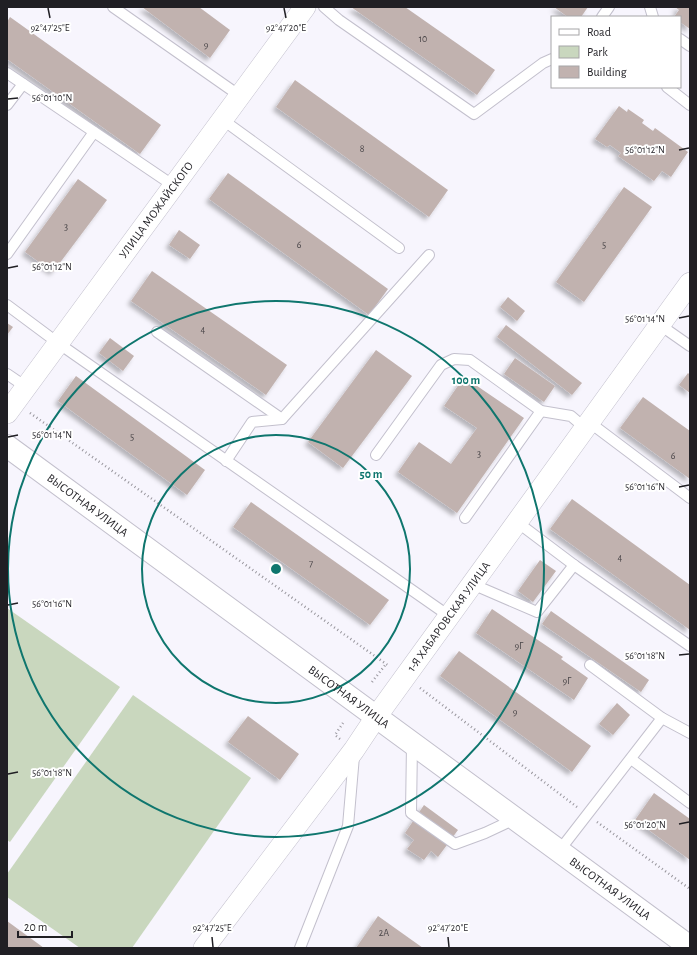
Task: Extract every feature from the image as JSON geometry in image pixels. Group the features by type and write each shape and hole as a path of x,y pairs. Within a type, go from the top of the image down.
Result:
{"main road":[{"name":"ВЫСОТНАЯ УЛИЦА","path":"7,446 690,947"}],"street":[{"name":"УЛИЦА МОЖАЙСКОГО","path":"16,401 306,7"},
{"name":"1-Я ХАБАРОВСКАЯ УЛИЦА","path":"204,948 348,745 376,717 690,283"}],"lane":[{"path":"113,7 240,96"},
{"path":"324,7 339,20 474,114 551,60"},
{"path":"603,16 609,7"},
{"path":"681,40 690,46"},
{"path":"7,73 174,186"},
{"path":"7,105 22,84"},
{"path":"668,88 690,105"},
{"path":"222,120 399,248"},
{"path":"7,254 94,132"},
{"path":"226,460 252,422 282,419 429,255"},
{"path":"7,305 58,343 449,616"},
{"path":"660,325 690,346"},
{"path":"157,332 282,419"},
{"path":"376,456 440,365 454,359 470,360 541,411 571,416 587,425 690,498"},
{"path":"7,374 16,401"},
{"path":"465,518 541,411"},
{"path":"517,522 574,565 690,646"},
{"path":"472,584 537,612 574,565"},
{"path":"590,666 662,718 690,733"},
{"path":"559,851 662,718"},
{"path":"412,744 411,813 455,844 485,833 515,819"},
{"path":"300,948 348,826 348,745"},
{"path":"631,759 690,803"}],"path":[{"path":"16,401 386,664 372,682"},
{"path":"420,688 587,814 690,889"},
{"path":"343,723 335,735 348,745"}],"green space":[{"path":"7,608 120,687 10,842 7,840"},
{"path":"133,695 251,778 132,948 80,948 7,897 7,874"}],"building":[{"path":"142,7 199,7 230,30 210,58"},
{"path":"351,7 405,7 495,70 477,95"},
{"path":"554,7 588,7 582,16 567,16"},
{"path":"675,7 690,7 690,29 681,23 681,16 675,16 679,10"},
{"path":"10,17 161,125 140,154 7,59 7,22"},
{"path":"295,80 448,190 429,217 276,107"},
{"path":"619,106 627,112 628,109 644,120 642,123 653,131 655,128 688,152 671,177 662,171 654,181 618,156 621,153 610,145 607,147 595,139"},
{"path":"228,173 388,289 369,315 209,199"},
{"path":"78,179 107,200 53,272 25,252"},
{"path":"624,187 652,207 584,302 556,282"},
{"path":"179,230 200,245 190,259 169,245"},
{"path":"152,271 287,365 266,395 131,301"},
{"path":"508,297 525,311 517,321 500,307"},
{"path":"7,323 13,327 7,335"},
{"path":"506,325 582,383 572,395 497,337"},
{"path":"110,338 134,356 123,371 99,353"},
{"path":"376,350 412,376 343,468 308,442"},
{"path":"515,358 555,386 544,402 504,374"},
{"path":"688,373 690,375 690,393 679,385"},
{"path":"76,376 205,470 187,495 58,401"},
{"path":"464,377 524,418 457,513 398,472 419,442 451,464 477,428 444,406"},
{"path":"643,397 690,431 690,479 620,428"},
{"path":"572,499 690,585 690,630 550,529"},
{"path":"251,502 389,600 370,625 233,527"},
{"path":"540,560 556,571 533,602 518,591"},
{"path":"492,609 563,657 561,659 588,678 574,700 476,633"},
{"path":"551,611 649,680 641,692 542,624"},
{"path":"459,651 591,746 572,772 440,676"},
{"path":"617,703 630,715 613,735 599,724"},
{"path":"248,716 299,754 280,780 228,742"},
{"path":"654,793 690,819 690,860 635,820"},
{"path":"424,805 458,830 438,857 431,851 424,860 407,849 414,840 405,833"},
{"path":"378,916 423,948 356,948"},
{"path":"7,921 44,948 7,948"}]}
